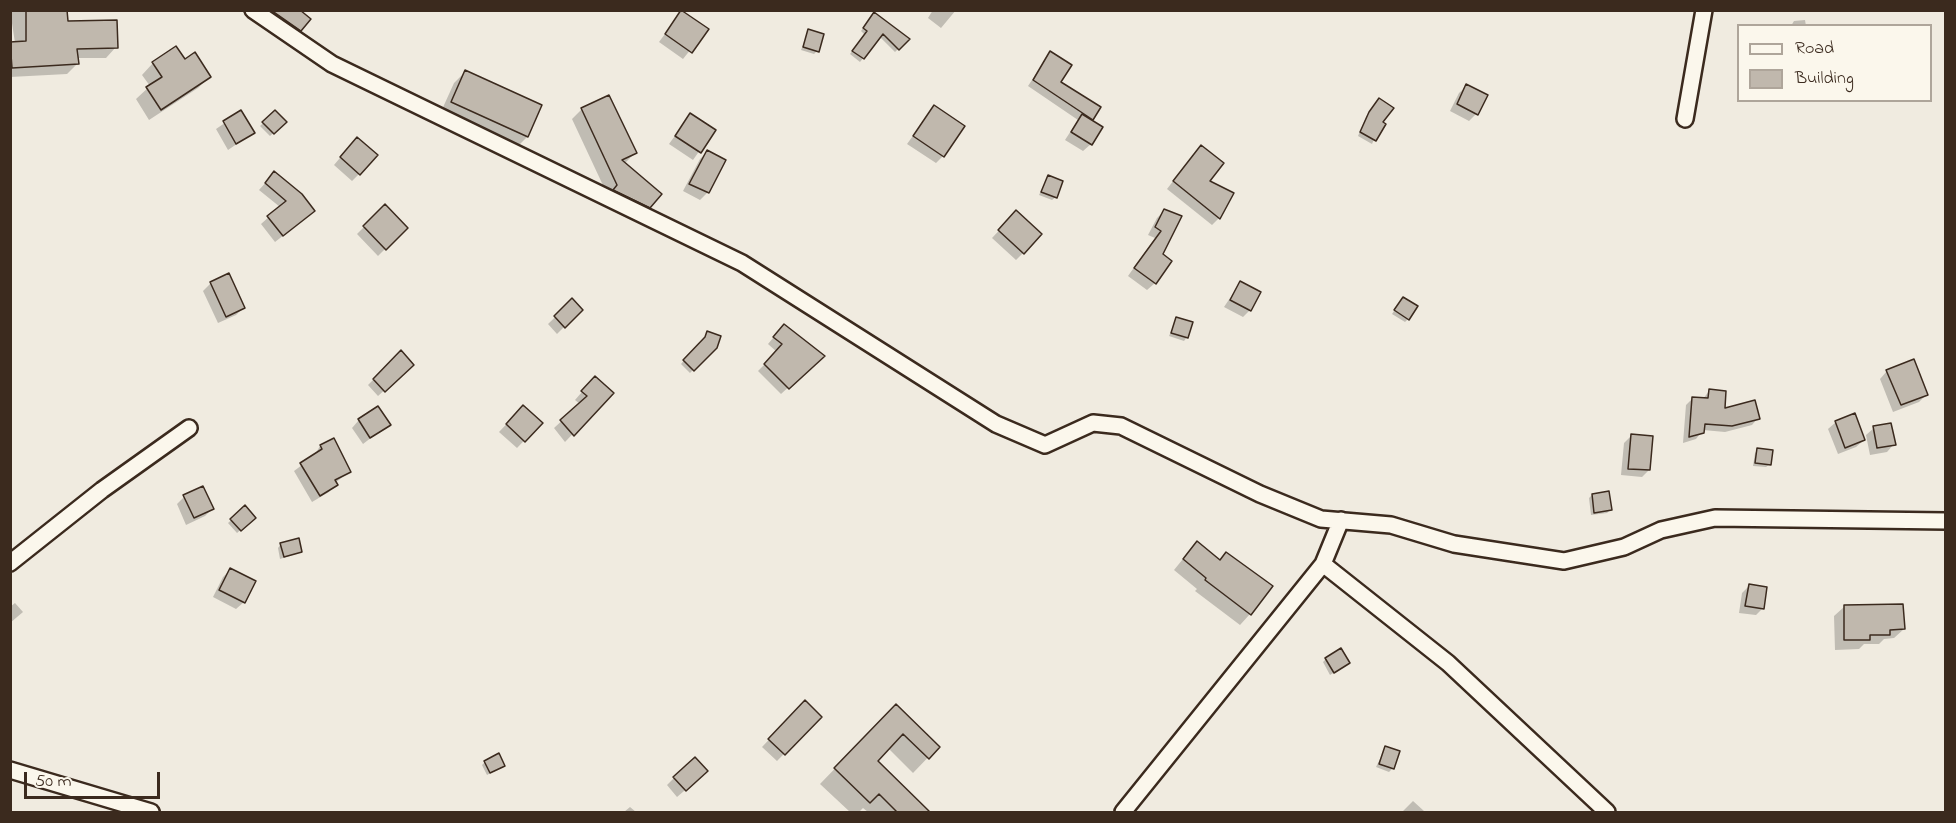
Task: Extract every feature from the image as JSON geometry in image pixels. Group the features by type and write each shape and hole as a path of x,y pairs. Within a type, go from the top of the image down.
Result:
{"street":[{"path":"253,10 333,64 742,263 996,424 1025,438 1045,444 1093,423 1121,426 1260,494 1321,519 1391,525 1454,544 1564,561 1624,547 1660,530 1715,518 1946,521"},
{"path":"1685,120 1704,10"},
{"path":"10,563 102,490 189,428"},
{"path":"1123,813 1323,564 1341,520"},
{"path":"1323,564 1448,663 1607,813"},
{"path":"10,770 151,813"}],"building":[{"path":"26,10 67,10 68,21 117,20 118,48 77,49 79,64 12,68 10,42 26,41"},
{"path":"271,10 300,10 311,19 301,31"},
{"path":"681,10 709,29 692,53 665,34"},
{"path":"874,12 910,39 899,50 883,34 864,59 852,51 867,31 863,28"},
{"path":"808,29 824,34 819,52 803,47"},
{"path":"176,46 185,59 195,52 211,77 161,110 146,87 162,77 152,62"},
{"path":"1050,51 1072,65 1061,82 1101,107 1093,120 1033,80"},
{"path":"465,70 542,105 528,137 451,102"},
{"path":"1466,84 1488,95 1478,115 1457,104"},
{"path":"609,95 637,153 622,160 662,194 650,208 613,190 617,185 581,108"},
{"path":"1379,98 1394,108 1383,122 1386,124 1376,141 1360,132 1369,112"},
{"path":"934,105 965,126 944,157 913,136"},
{"path":"241,110 255,133 236,144 223,121"},
{"path":"275,110 287,122 274,134 262,122"},
{"path":"690,113 716,130 701,153 675,136"},
{"path":"1082,114 1103,127 1092,145 1071,132"},
{"path":"357,137 378,155 360,175 340,157"},
{"path":"1201,145 1224,163 1210,181 1234,193 1220,219 1173,181"},
{"path":"707,150 726,160 709,193 689,184"},
{"path":"274,171 302,194 315,211 283,236 267,216 286,201 265,183"},
{"path":"1048,175 1063,181 1057,198 1041,192"},
{"path":"385,204 408,228 386,250 363,226"},
{"path":"1164,209 1182,216 1163,254 1172,261 1156,284 1134,268 1161,231 1155,227"},
{"path":"1016,210 1042,234 1024,254 998,230"},
{"path":"229,273 245,308 226,317 210,282"},
{"path":"1240,281 1261,292 1251,311 1230,300"},
{"path":"1403,297 1418,306 1409,320 1394,310"},
{"path":"572,298 583,310 565,328 554,316"},
{"path":"1176,317 1193,322 1188,338 1171,333"},
{"path":"784,324 825,356 789,389 764,364 782,344 773,337"},
{"path":"707,331 721,336 717,348 694,371 683,360 705,337"},
{"path":"401,350 414,365 385,392 373,379"},
{"path":"1914,359 1928,395 1901,405 1886,370"},
{"path":"595,376 614,393 574,436 560,420 587,396 581,391"},
{"path":"1709,389 1726,391 1725,408 1755,400 1760,419 1732,426 1705,424 1704,433 1689,437 1692,397 1708,398"},
{"path":"523,405 543,423 525,442 506,424"},
{"path":"378,406 391,425 370,438 358,419"},
{"path":"1855,413 1865,440 1845,448 1835,421"},
{"path":"1891,423 1896,445 1877,448 1873,426"},
{"path":"1631,434 1653,436 1650,470 1628,469"},
{"path":"334,438 351,472 335,480 338,485 320,496 300,463 322,449 320,445"},
{"path":"1757,448 1773,450 1771,465 1755,463"},
{"path":"203,486 214,509 194,518 183,495"},
{"path":"1609,491 1612,510 1594,513 1592,494"},
{"path":"245,505 256,518 241,531 230,519"},
{"path":"299,538 302,552 284,557 280,543"},
{"path":"1197,541 1220,560 1226,552 1273,586 1251,615 1205,580 1206,578 1183,559"},
{"path":"230,568 256,581 245,603 219,590"},
{"path":"1749,584 1767,587 1764,609 1745,606"},
{"path":"1903,604 1905,629 1890,630 1890,635 1870,635 1870,640 1844,640 1844,605"},
{"path":"1341,648 1350,663 1334,673 1325,658"},
{"path":"805,700 822,717 785,755 768,739"},
{"path":"896,704 940,747 929,759 903,734 878,761 931,813 898,813 879,794 870,803 834,768"},
{"path":"1385,746 1400,751 1394,769 1379,764"},
{"path":"499,753 505,766 490,773 484,761"},
{"path":"695,757 708,771 686,791 673,777"}]}
